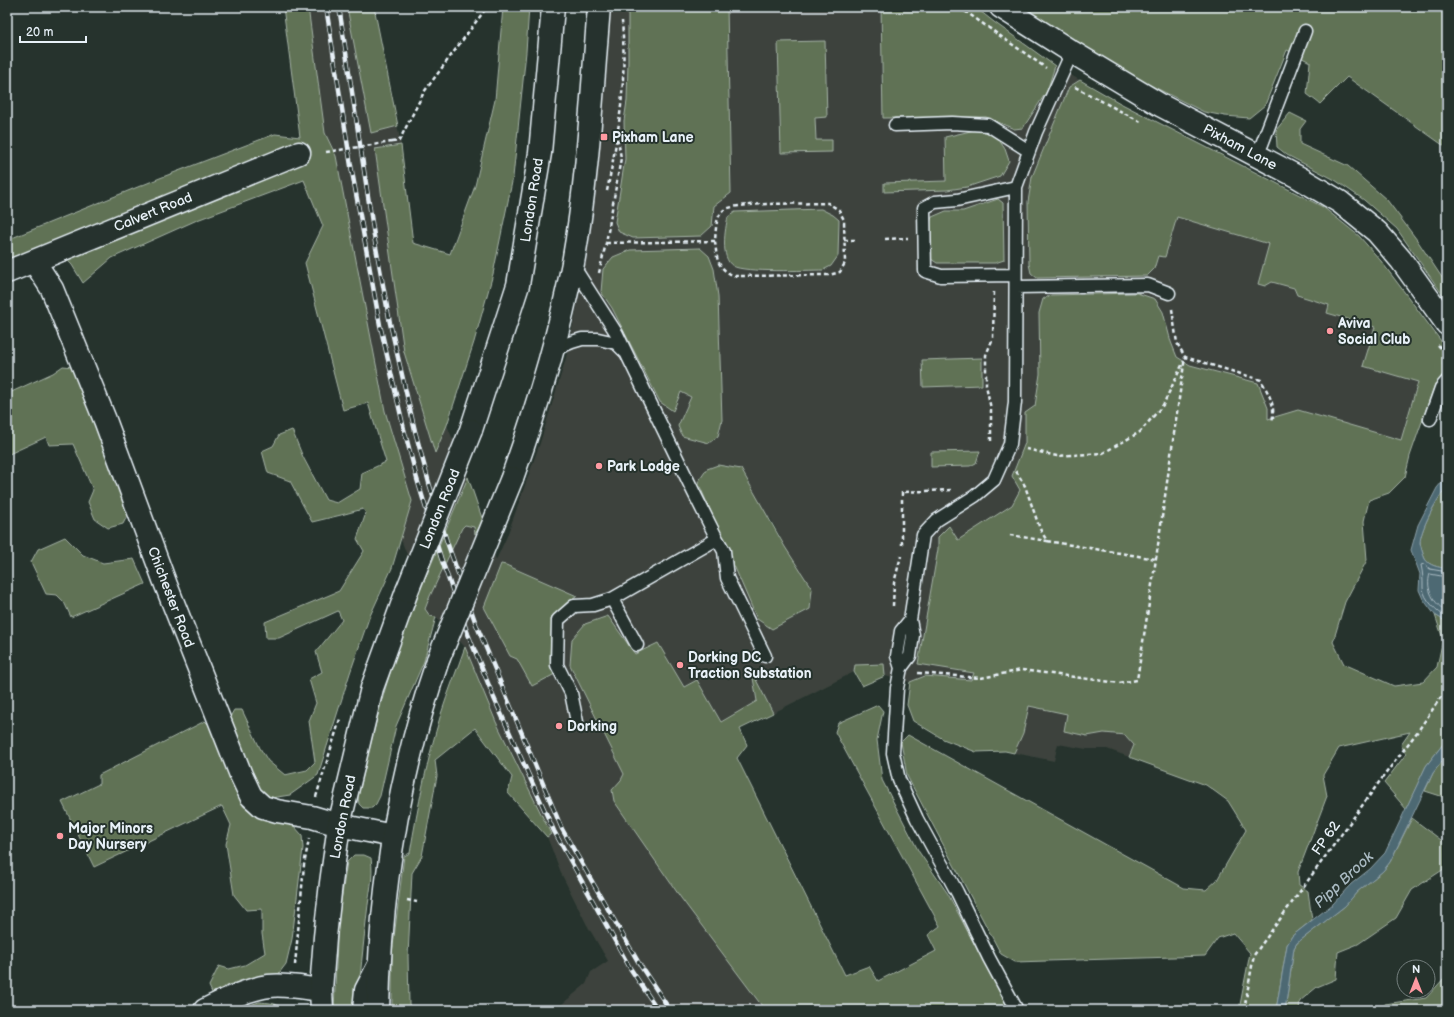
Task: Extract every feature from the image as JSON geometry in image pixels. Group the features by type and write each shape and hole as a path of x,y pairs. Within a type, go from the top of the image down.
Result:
{"main road":[{"name":"London Road","path":"322,1000 331,883 339,824 372,688 407,591 471,430 518,285 540,153 553,7"},
{"path":"378,1010 378,967 384,895 393,836 410,751 425,696 438,660 512,478 531,424 553,350 572,264 586,163 599,7"},
{"name":"Pixham Lane","path":"1001,7 1162,106 1298,177 1340,202 1377,232 1401,260 1447,324"},
{"name":"Calvert Road","path":"7,272 299,153"},
{"name":"Chichester Road","path":"34,261 52,289 105,420 168,590 236,762 251,796 263,807 277,811 312,817 393,836"},
{"path":"364,1010 366,990 378,967"},
{"path":"205,1010 248,992 269,986 293,986 322,1000"}],"lane":[{"path":"1256,156 1306,31"},
{"path":"1016,1010 957,892 917,819 899,780 893,753 897,688 901,668 910,656 913,635 910,620 923,534 937,520 975,496 994,480 1010,444 1015,402 1016,187 1029,151 1072,52"},
{"path":"895,125 988,125 1029,151"},
{"path":"1016,187 957,200 935,202 924,208 925,271 941,276 1016,281 1148,285 1169,293"},
{"path":"572,264 617,334 628,354 693,491 724,551 727,578 765,656"},
{"path":"553,350 582,339 598,339 616,344 628,354"},
{"path":"1430,419 1441,388 1447,382"},
{"path":"577,722 571,692 557,665 558,620 574,606 593,605 612,599 717,539"},
{"path":"612,599 637,644"},
{"path":"901,668 897,656 901,631 910,620"}],"path":[{"path":"326,152 399,141 424,92 487,7"},
{"path":"960,7 1060,78 1144,123"},
{"path":"618,134 624,82 624,50 621,16"},
{"path":"828,203 839,210 844,220 845,263 840,272 829,275 734,276 724,271 717,260 715,241 717,219 724,209 740,205 828,203"},
{"path":"885,239 924,238"},
{"path":"844,240 855,240"},
{"path":"606,243 715,241"},
{"path":"1016,281 994,290 993,338 986,355 986,385 991,409 991,445 1016,471 1025,486 1040,529 1048,541"},
{"path":"901,668 916,672 981,678 1022,670 1119,683 1137,680 1185,357 1177,343 1169,293"},
{"path":"1438,344 1447,356"},
{"path":"1005,458 1022,448 1057,456 1103,453 1140,432 1164,405 1185,357"},
{"path":"1185,357 1261,380 1270,397 1275,411 1272,422"},
{"path":"902,548 902,492 956,489"},
{"path":"1010,535 1156,559"},
{"path":"893,612 894,583 901,555"},
{"name":"FP 62","path":"1244,1010 1254,955 1380,780 1418,731 1447,688"},
{"path":"293,986 304,865 312,817"}],"shaded area":[{"path":"283,7 374,7 401,145 413,243 434,379 447,425 468,477 496,560 507,536 540,443 566,358 578,300 588,249 595,198 610,7 975,7 1055,66 1120,103 1323,207 1359,236 1381,261 1447,350 1418,382 1405,477 1389,493 1369,500 1364,521 1367,560 1345,602 1333,642 1344,664 1246,830 1228,801 1206,785 1107,749 1086,749 1058,744 1054,761 1005,751 976,752 943,739 913,721 907,705 910,682 885,676 862,686 854,672 773,713 752,674 757,701 721,722 697,681 684,687 658,643 635,654 585,624 573,639 570,665 624,774 612,790 614,801 681,898 765,1010 555,1010 586,984 591,972 608,961 587,925 562,875 547,837 550,835 496,722 465,647 436,617 430,616 425,609 430,596 407,555 400,537 386,462 368,403 343,410 305,263 323,226 303,180 300,137","holes":["698,482 771,519 785,547 812,589 810,609 772,629 728,549","501,564 577,596 552,617 550,658 532,686 517,658"]}],"green space":[{"path":"283,7 308,7 325,133 336,156 385,411 412,501 392,568 369,618 350,673 318,775 290,795 271,798 252,784 227,722 234,710 242,710 260,748 268,761 285,775 307,770 315,762 309,721 316,703 309,679 322,672 316,652 342,620 338,611 279,638 266,638 265,622 339,591 364,551 357,539 366,513 363,509 312,522 290,481 268,473 262,451 273,446 279,435 292,430 303,457 326,500 337,503 360,489 362,473 386,462 368,403 343,410 305,263 323,226 304,180 197,220 112,258 83,283 72,265 53,245 7,262 7,240 160,178 275,134 300,137"},
{"path":"347,7 374,7 398,126 371,133"},
{"path":"503,7 529,7 526,52 513,177 493,274 474,342 447,425 435,453 404,352 375,149 401,145 413,243 450,254 475,186 495,100"},
{"path":"628,7 727,7 731,193 714,206 712,226 701,236 633,238 619,232 615,222 625,159 624,121 627,101"},
{"path":"881,7 975,7 1055,66 1047,91 1023,128 1014,129 986,117 883,118"},
{"path":"1024,7 1447,7 1447,148 1347,77 1320,104 1307,94 1310,62 1287,50 1265,105 1249,118 1204,112 1100,60"},
{"path":"825,41 827,117 815,118 816,140 832,140 832,152 781,153 778,42"},
{"path":"1080,80 1120,103 1323,207 1359,236 1381,261 1447,349 1442,364 1447,369 1447,375 1435,384 1410,456 1405,477 1389,493 1369,500 1364,521 1367,560 1345,602 1333,642 1344,664 1394,686 1423,682 1437,667 1443,639 1435,615 1447,622 1447,739 1426,766 1406,809 1384,783 1406,754 1401,745 1410,732 1339,748 1323,775 1327,796 1298,872 1299,885 1308,891 1312,920 1292,936 1287,945 1276,1010 1239,1010 1250,953 1233,933 1218,938 1205,956 1015,962 1001,954 907,776 901,742 908,735 1184,888 1206,890 1217,880 1246,830 1228,801 1206,785 1129,757 1134,745 1125,735 1104,733 1087,736 1064,731 1067,714 1029,706 1023,733 1014,753 1005,751 976,752 943,739 913,721 907,705 910,682 925,676 971,680 974,673 918,664 938,549 938,537 949,526 958,540 1012,505 1020,490 1012,476 1025,443 1025,413 1035,406 1040,374 1039,313 1043,299 1051,295 1137,293 1155,299 1163,312 1171,342 1177,357 1190,365 1258,383 1268,408 1268,419 1298,410 1401,440 1418,382 1363,366 1375,327 1327,313 1329,305 1297,295 1294,288 1272,282 1265,286 1258,284 1269,244 1177,217 1165,257 1158,256 1154,269 1147,276 1037,278 1031,273 1029,264 1028,202 1032,177 1069,87"},
{"path":"1290,113 1306,121 1300,129 1300,144 1348,166 1387,200 1417,240 1447,285 1447,301 1397,229 1364,200 1335,180 1287,155 1277,147 1276,130"},
{"path":"975,130 995,134 1005,149 1009,161 1000,176 967,187 947,190 884,192 884,183 946,181 945,137"},
{"path":"998,199 1003,203 1004,260 995,263 937,263 931,259 929,227 932,217 946,211 963,211"},
{"path":"821,209 839,220 838,256 831,266 823,270 749,270 733,266 726,257 724,243 728,217 735,212"},
{"path":"700,248 709,256 714,269 718,296 722,420 718,436 709,443 682,436 678,426 691,397 681,392 673,411 660,402 612,308 601,292 603,269 613,257 630,250"},
{"path":"982,358 982,385 923,387 922,360"},
{"path":"63,366 73,367 128,514 123,524 108,528 95,519 88,502 93,490 73,444 49,445 46,437 7,455 7,394 53,373"},
{"path":"980,451 976,463 970,466 931,467 931,452"},
{"path":"718,465 741,469 785,547 812,589 810,609 772,629 757,619 698,482 707,469"},
{"path":"468,477 483,521 475,534 474,527 465,525 462,528 430,596 425,609 430,616 436,617 424,661 396,726 380,796 372,808 363,808 359,804 358,797 366,760 391,669 431,564"},
{"path":"1447,487 1447,534 1443,543 1447,551 1447,569 1434,566 1429,563 1425,559 1420,543 1423,530 1430,514 1443,491"},
{"path":"65,537 83,555 103,563 134,559 145,584 71,617 64,602 57,595 46,594 31,562 38,549"},
{"path":"501,564 577,596 552,617 550,658 555,674 532,686 517,659 510,656 484,607"},
{"path":"608,616 635,654 658,643 684,687 697,680 721,722 757,701 752,672 773,713 740,729 747,745 737,758 845,975 869,966 878,981 936,951 928,935 940,926 835,732 838,723 878,705 883,711 877,740 882,780 919,852 948,894 1009,1010 765,1010 681,898 614,801 612,790 624,774 570,665 572,639 585,624"},
{"path":"465,647 496,722 551,834 547,837 508,793 512,777 475,728 435,760 437,776 422,856 412,873 408,956 409,1004 412,1010 392,1010 392,954 404,856 410,853 431,749 444,706"},
{"path":"884,664 885,676 862,686 854,672 855,665"},
{"path":"205,721 214,730 244,807 260,815 294,826 302,835 303,848 292,939 286,964 276,977 213,995 209,986 219,966 229,969 245,965 265,953 262,934 262,909 246,910 234,895 226,844 231,825 222,806 94,867 62,802 99,784 99,775"},
{"path":"1447,755 1447,798 1425,791 1433,773"},
{"path":"1412,818 1445,843 1444,869 1412,890 1396,918 1358,944 1338,952 1336,979 1317,987 1300,1001 1299,1010 1285,1010 1294,948 1297,943 1345,906 1357,892 1383,871 1390,862"},
{"path":"354,855 364,855 371,858 372,872 357,1010 334,1010 338,921 347,862"},
{"path":"1447,975 1447,1010 1380,1010 1385,1004 1419,999 1436,999 1436,987"},
{"path":"259,1002 275,1004 283,1010 236,1010"}],"water":[{"path":"1447,476 1447,487 1443,491 1430,514 1423,530 1420,543 1425,559 1429,563 1434,566 1447,569 1447,622 1435,615 1423,599 1419,590 1420,574 1411,550 1418,525 1437,488"},
{"path":"1447,739 1447,755 1433,773 1390,862 1383,871 1357,892 1345,906 1297,943 1294,948 1285,1010 1276,1010 1287,945 1292,936 1333,904 1350,885 1370,869 1385,853 1426,766"}],"railway":[{"path":"326,7 351,166 380,325 417,479 441,558 468,634 494,698 554,831 630,968 658,1010"},
{"path":"339,7 375,242 390,323 415,431 447,542 476,624 562,829 640,965 670,1010"}],"place":[{"name":"Pixham Lane","path":"604,137"},
{"name":"Aviva Social Club","path":"1330,331"},
{"name":"Park Lodge","path":"599,466"},
{"name":"Dorking DC Traction Substation","path":"680,665"},
{"name":"Dorking","path":"559,726"},
{"name":"Major Minors Day Nursery","path":"60,836"}],"water label":[{"name":"Pipp Brook","path":"1344,880"}]}
